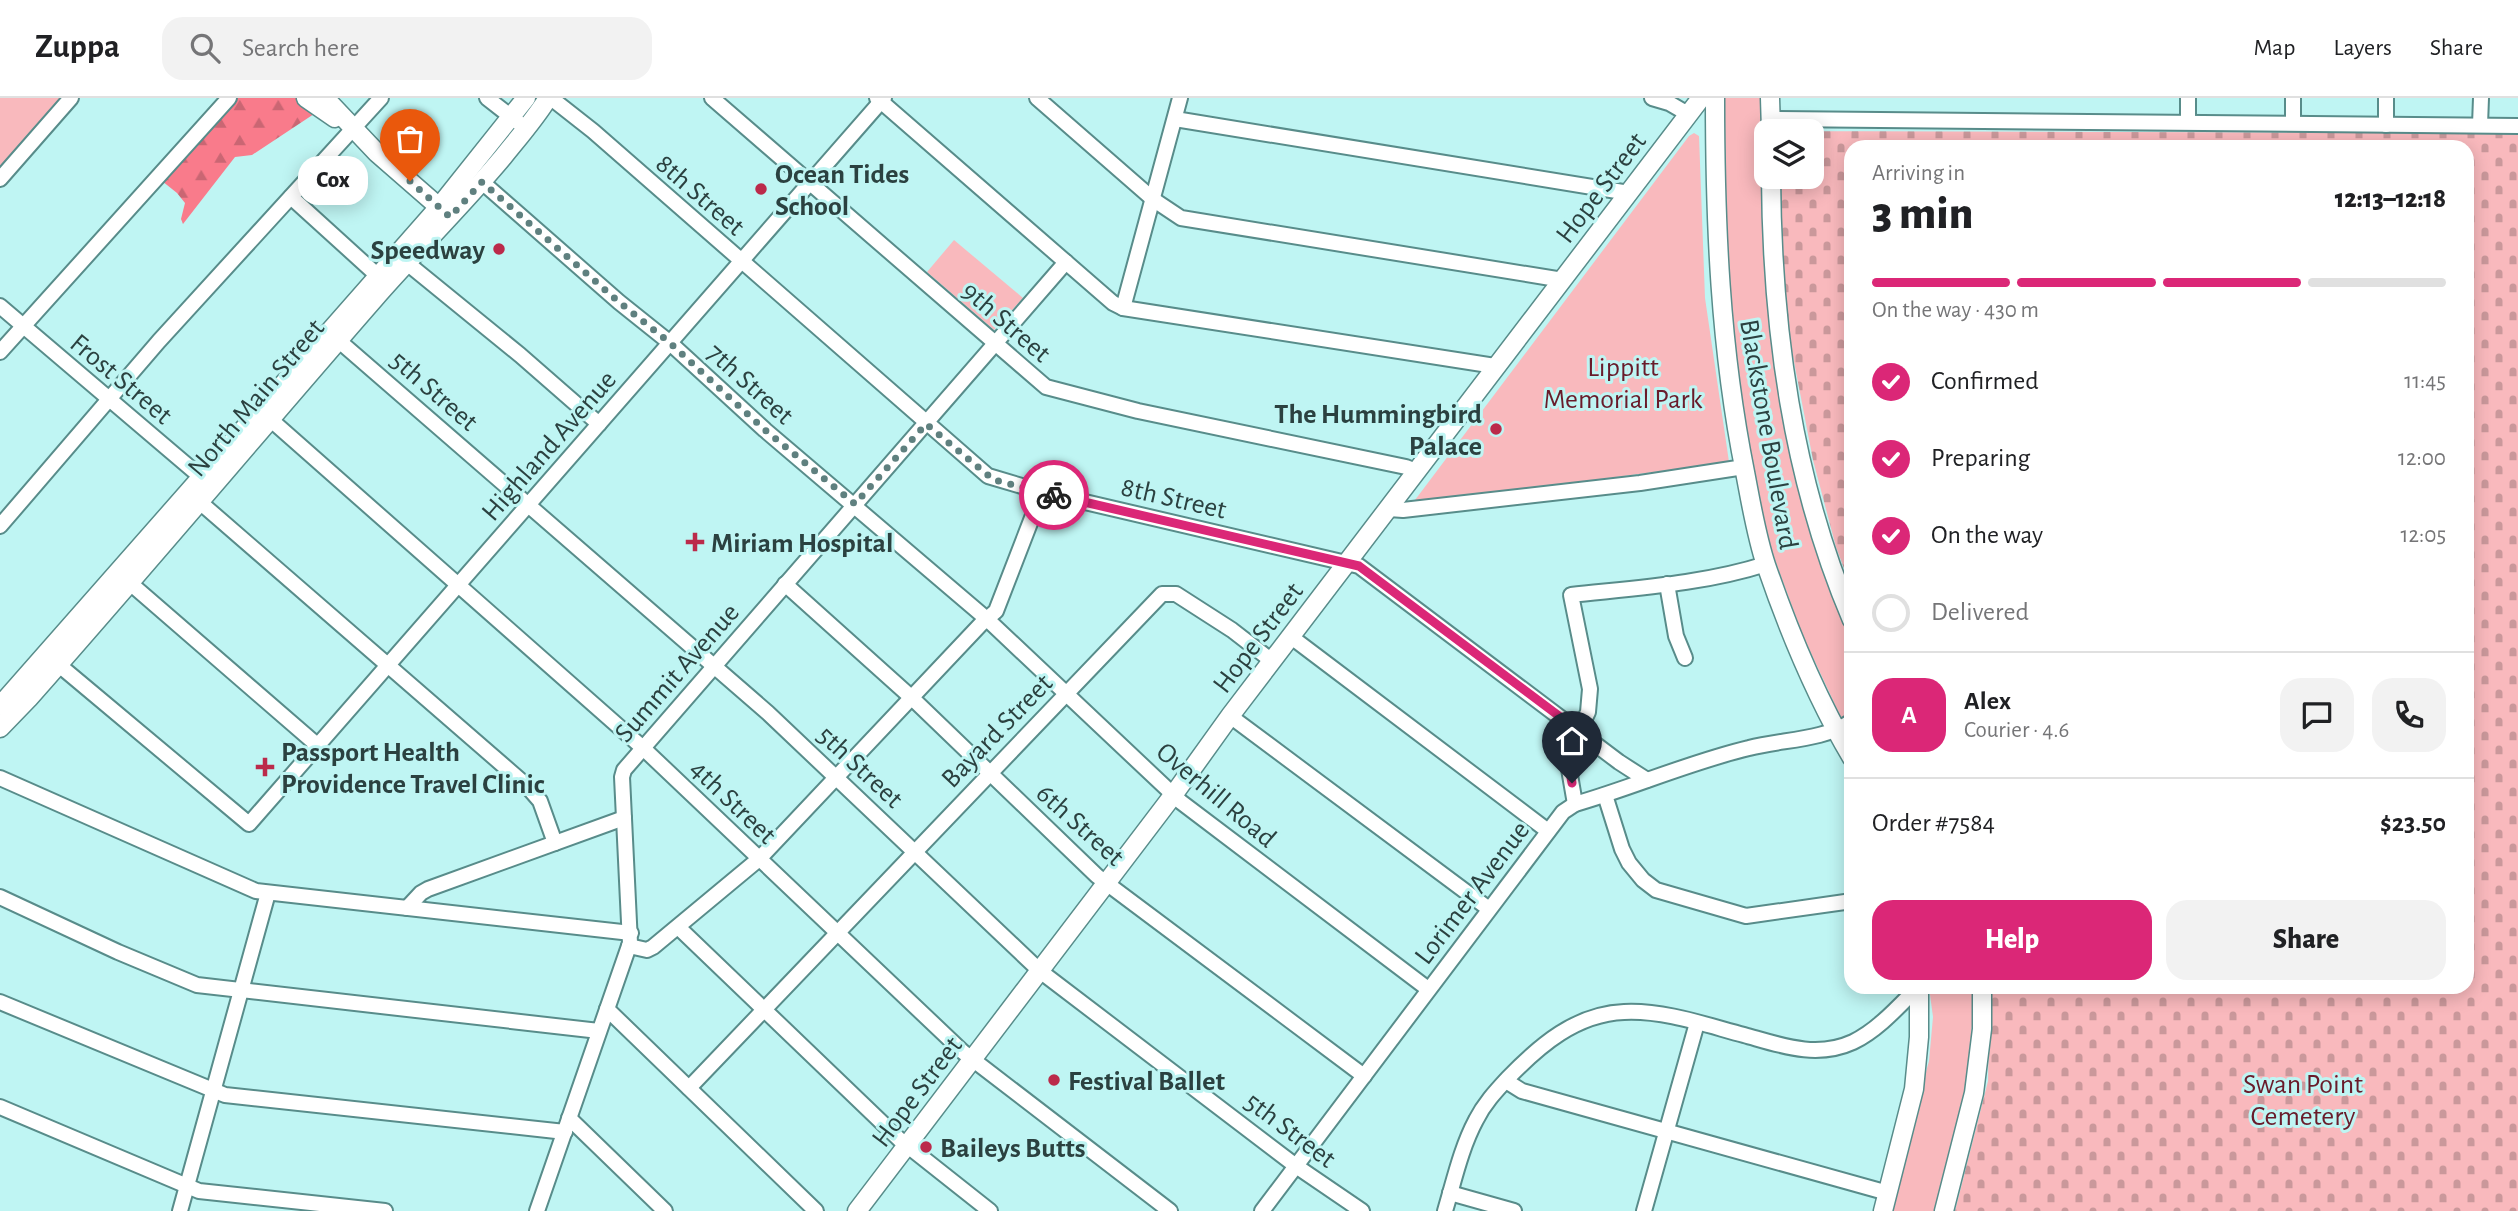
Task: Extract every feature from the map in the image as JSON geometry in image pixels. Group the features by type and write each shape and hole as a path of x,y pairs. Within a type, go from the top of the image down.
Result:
{"main road":[{"path":"306,98 353,129"},
{"path":"326,98 353,129 445,212"},
{"name":"North Main Street","path":"0,728 24,692 200,489 378,276 445,212 482,182 519,123 526,98"},
{"name":"North Main Street","path":"0,706 24,692 59,665 130,583 200,489 270,419 407,263 445,212 519,123 549,98"},
{"name":"Hope Street","path":"857,1211 1107,883 1290,636 1701,98"},
{"name":"Blackstone Boulevard","path":"1715,98 1722,320 1727,373 1744,467 1766,564 1804,666 1844,745"},
{"path":"1770,98 1771,119"},
{"path":"1688,114 1708,128 1715,138"},
{"name":"Blackstone Boulevard","path":"1771,189 1774,286 1792,421 1812,508 1844,601"},
{"path":"1883,1211 1914,1088 1918,1062 1918,994"},
{"path":"1944,1211 1974,1093 1982,1030 1982,994"}],"street":[{"path":"0,178 71,98"},
{"path":"0,352 229,98"},
{"path":"0,526 166,332 381,98"},
{"path":"487,98 519,123"},
{"name":"8th Street","path":"549,98 593,131 988,476 1042,492 1347,563 1369,572 1619,762 1647,780"},
{"name":"9th Street","path":"712,98 1046,387 1139,411 1416,471"},
{"path":"1037,98 1153,201 1181,218 1563,280"},
{"path":"1123,307 1180,98"},
{"path":"1653,98 1669,103 1688,114"},
{"path":"2188,98 2188,122"},
{"path":"2293,98 2293,123"},
{"path":"2386,98 2386,125"},
{"path":"2480,125 2481,98"},
{"path":"881,99 1113,303 1123,307 1495,366"},
{"name":"Highland Avenue","path":"59,665 249,824 457,584 529,506 881,99"},
{"path":"1175,119 1629,193"},
{"path":"1824,125 2188,122 2518,126"},
{"name":"7th Street","path":"482,182 619,302 669,342 765,430 988,620"},
{"path":"291,197 378,276"},
{"name":"Summit Avenue","path":"537,1211 630,939 622,777 624,770 1066,262"},
{"path":"407,263 520,355 599,424"},
{"name":"Frost Street","path":"0,306 109,398 200,489 388,665 527,786 540,801 555,843"},
{"name":"5th Street","path":"338,340 714,665 836,776 1040,971 1296,1166 1362,1211"},
{"name":"4th Street","path":"270,419 643,748 973,1059 1170,1211"},
{"path":"1389,509 1403,510 1640,483 1744,467"},
{"path":"0,778 233,882 268,894 407,908 630,939 647,950 759,859 996,611 1042,492"},
{"path":"1579,731 1588,712 1590,689 1571,595 1667,584 1766,564"},
{"path":"130,583 317,745"},
{"name":"6th Street","path":"785,584 912,698 1090,869 1364,1076"},
{"path":"1667,584 1676,636 1685,659"},
{"name":"Bayard Street","path":"689,1088 1156,598 1167,593 1176,594 1272,661"},
{"name":"Overhill Road","path":"988,620 1174,794 1428,989"},
{"path":"1290,636 1548,831"},
{"path":"1230,716 1489,909"},
{"path":"1567,722 1564,740 1575,804"},
{"name":"Lorimer Avenue","path":"1262,1211 1563,812 1575,804 1749,748 1836,732 1844,726"},
{"path":"1605,795 1629,863 1643,880 1656,890 1746,916 1844,902"},
{"path":"407,908 428,889 624,818"},
{"path":"180,1211 268,894"},
{"path":"0,897 191,984 600,1031"},
{"path":"678,927 907,1147 990,1211"},
{"path":"1445,1211 1476,1119 1486,1102 1530,1055 1575,1024 1599,1016 1635,1012 1664,1015 1797,1049 1831,1048 1853,1042 1885,1019 1911,994"},
{"path":"0,1002 225,1095 567,1125 666,1211"},
{"path":"607,1009 816,1211"},
{"path":"1644,1211 1696,1023"},
{"path":"1506,1081 1522,1091 1888,1193"},
{"path":"0,1107 199,1191 384,1211"},
{"path":"1450,1193 1514,1211"}],"green space":[{"path":"0,98 62,98 0,168"},
{"path":"229,98 302,98 314,114 252,155 235,157 183,224 181,219 185,203 157,177"},
{"path":"1720,98 1765,98 1765,119 1754,119 1754,189 1766,189 1766,248 1833,587 1844,614 1844,724 1803,636 1768,541 1753,488 1733,369"},
{"name":"Swan Point Cemetery","path":"1824,131 2518,133 2518,1211 1955,1211 1988,1081 1987,994 2474,994 2474,140 1844,140 1844,568 1813,460 1784,310 1781,189 1824,189"},
{"name":"Lippitt Memorial Park","path":"1694,133 1699,136 1705,298 1729,462 1412,504 1689,136"},
{"path":"954,240 1023,298 994,330 927,272"},
{"path":"1930,994 1974,994 1967,1088 1936,1211 1888,1211 1929,1061 1933,1017"}],"way so far":[{"path":"410,181 450,217 482,182 619,302 669,342 765,430 855,504 926,424 994,480 1054,495"}],"place":[{"name":"Cox","path":"410,181"},
{"name":"Ocean Tides School","path":"761,189"},
{"name":"Speedway","path":"499,249"},
{"name":"The Hummingbird Palace","path":"1496,429"},
{"name":"Miriam Hospital","path":"695,542"},
{"name":"Passport Health Providence Travel Clinic","path":"265,767"},
{"name":"Festival Ballet","path":"1054,1080"},
{"name":"Baileys Butts","path":"926,1147"}],"route":[{"path":"1054,495 1359,566 1567,722 1564,740 1572,783"}]}
